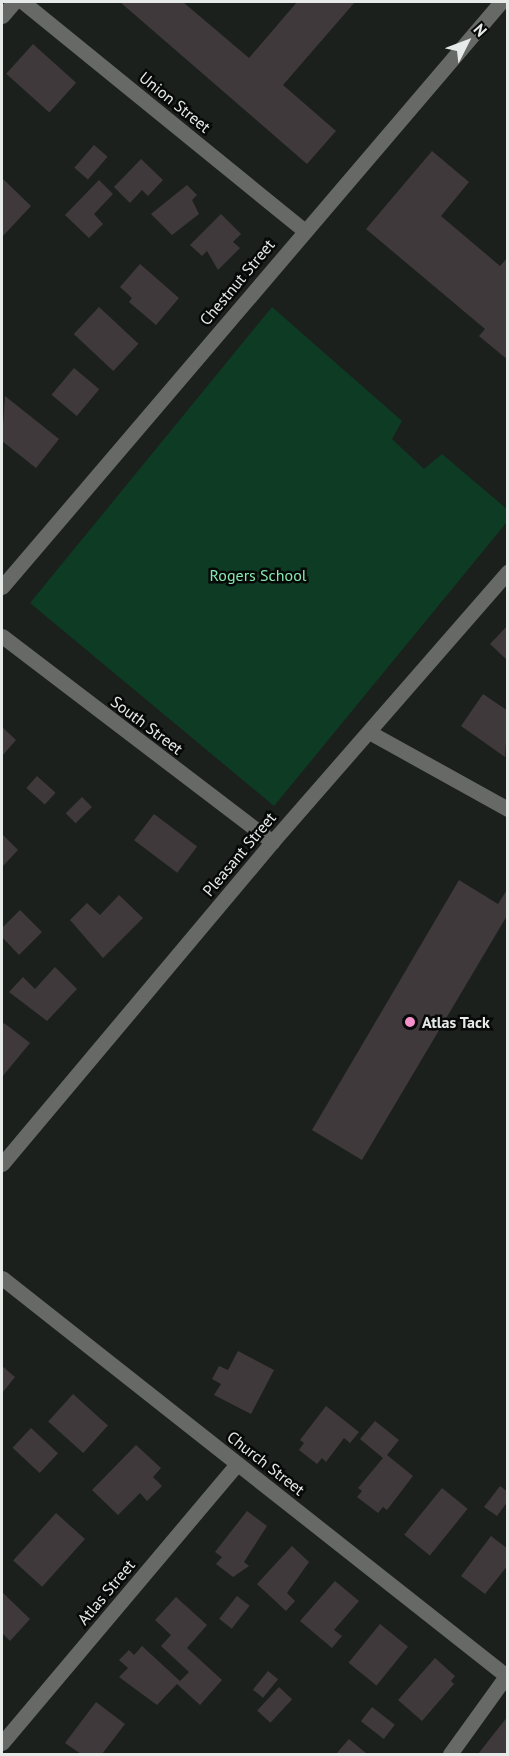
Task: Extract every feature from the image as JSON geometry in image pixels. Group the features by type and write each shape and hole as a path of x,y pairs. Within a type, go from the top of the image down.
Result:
{"street":[{"path":"2,16 14,2"},
{"name":"Union Street","path":"23,2 304,230"},
{"name":"Chestnut Street","path":"2,587 304,230 501,2"},
{"name":"Pleasant Street","path":"2,1164 272,842 507,571"},
{"name":"South Street","path":"2,636 272,842"},
{"path":"369,732 507,809"},
{"name":"Church Street","path":"2,1278 507,1676"},
{"name":"Atlas Street","path":"2,1743 237,1464"},
{"path":"450,1755 507,1676"}],"green space":[{"name":"Rogers School","path":"272,307 402,421 392,439 424,469 442,454 508,510 507,522 274,806 30,603"}],"building":[{"path":"120,2 183,2 249,58 297,2 355,2 283,85 336,131 307,164"},
{"path":"33,44 76,83 49,113 6,74"},
{"path":"94,145 108,157 88,179 74,168"},
{"path":"432,151 469,182 441,216 500,266 508,257 508,360 479,336 485,329 366,229"},
{"path":"141,159 163,180 148,196 142,190 130,203 114,187"},
{"path":"2,178 31,206 2,237"},
{"path":"99,180 113,194 94,214 103,224 89,238 65,215"},
{"path":"187,185 197,195 192,200 199,214 172,235 151,214"},
{"path":"221,214 241,234 233,242 240,248 218,270 207,251 202,256 190,245"},
{"path":"140,264 179,298 156,325 129,302 132,298 120,287"},
{"path":"99,307 138,344 113,371 74,334"},
{"path":"74,368 99,389 77,416 52,395"},
{"path":"5,396 59,439 36,468 2,441"},
{"path":"508,625 508,661 490,644"},
{"path":"483,694 508,711 505,757 461,726"},
{"path":"2,727 16,740 2,756"},
{"path":"37,776 56,793 45,805 26,788"},
{"path":"82,797 92,807 76,823 66,813"},
{"path":"154,814 197,846 177,873 134,840"},
{"path":"2,834 18,850 2,867"},
{"name":"Atlas Tack","path":"459,880 498,904 508,888 508,914 362,1160 312,1130"},
{"path":"119,895 143,918 103,958 70,920 87,903 100,915"},
{"path":"20,910 42,932 19,955 2,937 2,928"},
{"path":"55,967 77,989 47,1021 9,992 23,977 35,989"},
{"path":"4,1023 30,1043 2,1077 2,1026"},
{"path":"238,1351 274,1370 251,1414 214,1395 221,1384 212,1379 219,1366 228,1370"},
{"path":"2,1366 15,1377 2,1393"},
{"path":"73,1394 108,1425 83,1453 48,1421"},
{"path":"326,1406 359,1432 350,1443 344,1438 326,1462 322,1458 317,1464 299,1450 304,1443 300,1440"},
{"path":"375,1421 399,1440 387,1455 413,1476 387,1510 383,1507 378,1513 357,1497 362,1491 358,1488 383,1458 360,1439"},
{"path":"31,1428 58,1453 40,1473 13,1448"},
{"path":"136,1445 161,1468 153,1477 162,1486 147,1501 140,1493 118,1515 92,1490"},
{"path":"500,1486 508,1492 508,1501 497,1516 484,1507"},
{"path":"442,1488 468,1509 430,1555 404,1535"},
{"path":"247,1511 267,1526 244,1562 249,1566 233,1577 216,1564 222,1557 215,1552"},
{"path":"56,1513 85,1539 42,1587 13,1561"},
{"path":"491,1536 508,1549 508,1565 485,1594 461,1576"},
{"path":"292,1546 309,1562 287,1593 295,1601 286,1611 257,1584"},
{"path":"335,1581 359,1601 334,1630 342,1636 332,1648 300,1621"},
{"path":"2,1592 30,1619 10,1641 2,1633"},
{"path":"237,1596 250,1606 232,1629 219,1619"},
{"path":"176,1597 207,1625 187,1648 222,1680 200,1705 177,1684 157,1705 119,1677 128,1668 119,1660 129,1650 134,1655 142,1646 180,1681 189,1672 161,1646 171,1635 155,1620"},
{"path":"380,1624 408,1647 377,1686 349,1663"},
{"path":"435,1658 455,1676 451,1681 454,1684 422,1721 398,1700"},
{"path":"268,1671 278,1679 263,1698 253,1690"},
{"path":"279,1687 292,1699 270,1723 257,1710"},
{"path":"96,1702 125,1724 102,1754 81,1754 65,1743"},
{"path":"372,1707 395,1725 384,1739 361,1721"},
{"path":"508,1716 508,1754 478,1754"},
{"path":"349,1739 367,1754 336,1754"}],"place":[{"name":"Atlas Tack","path":"410,1022"}]}
